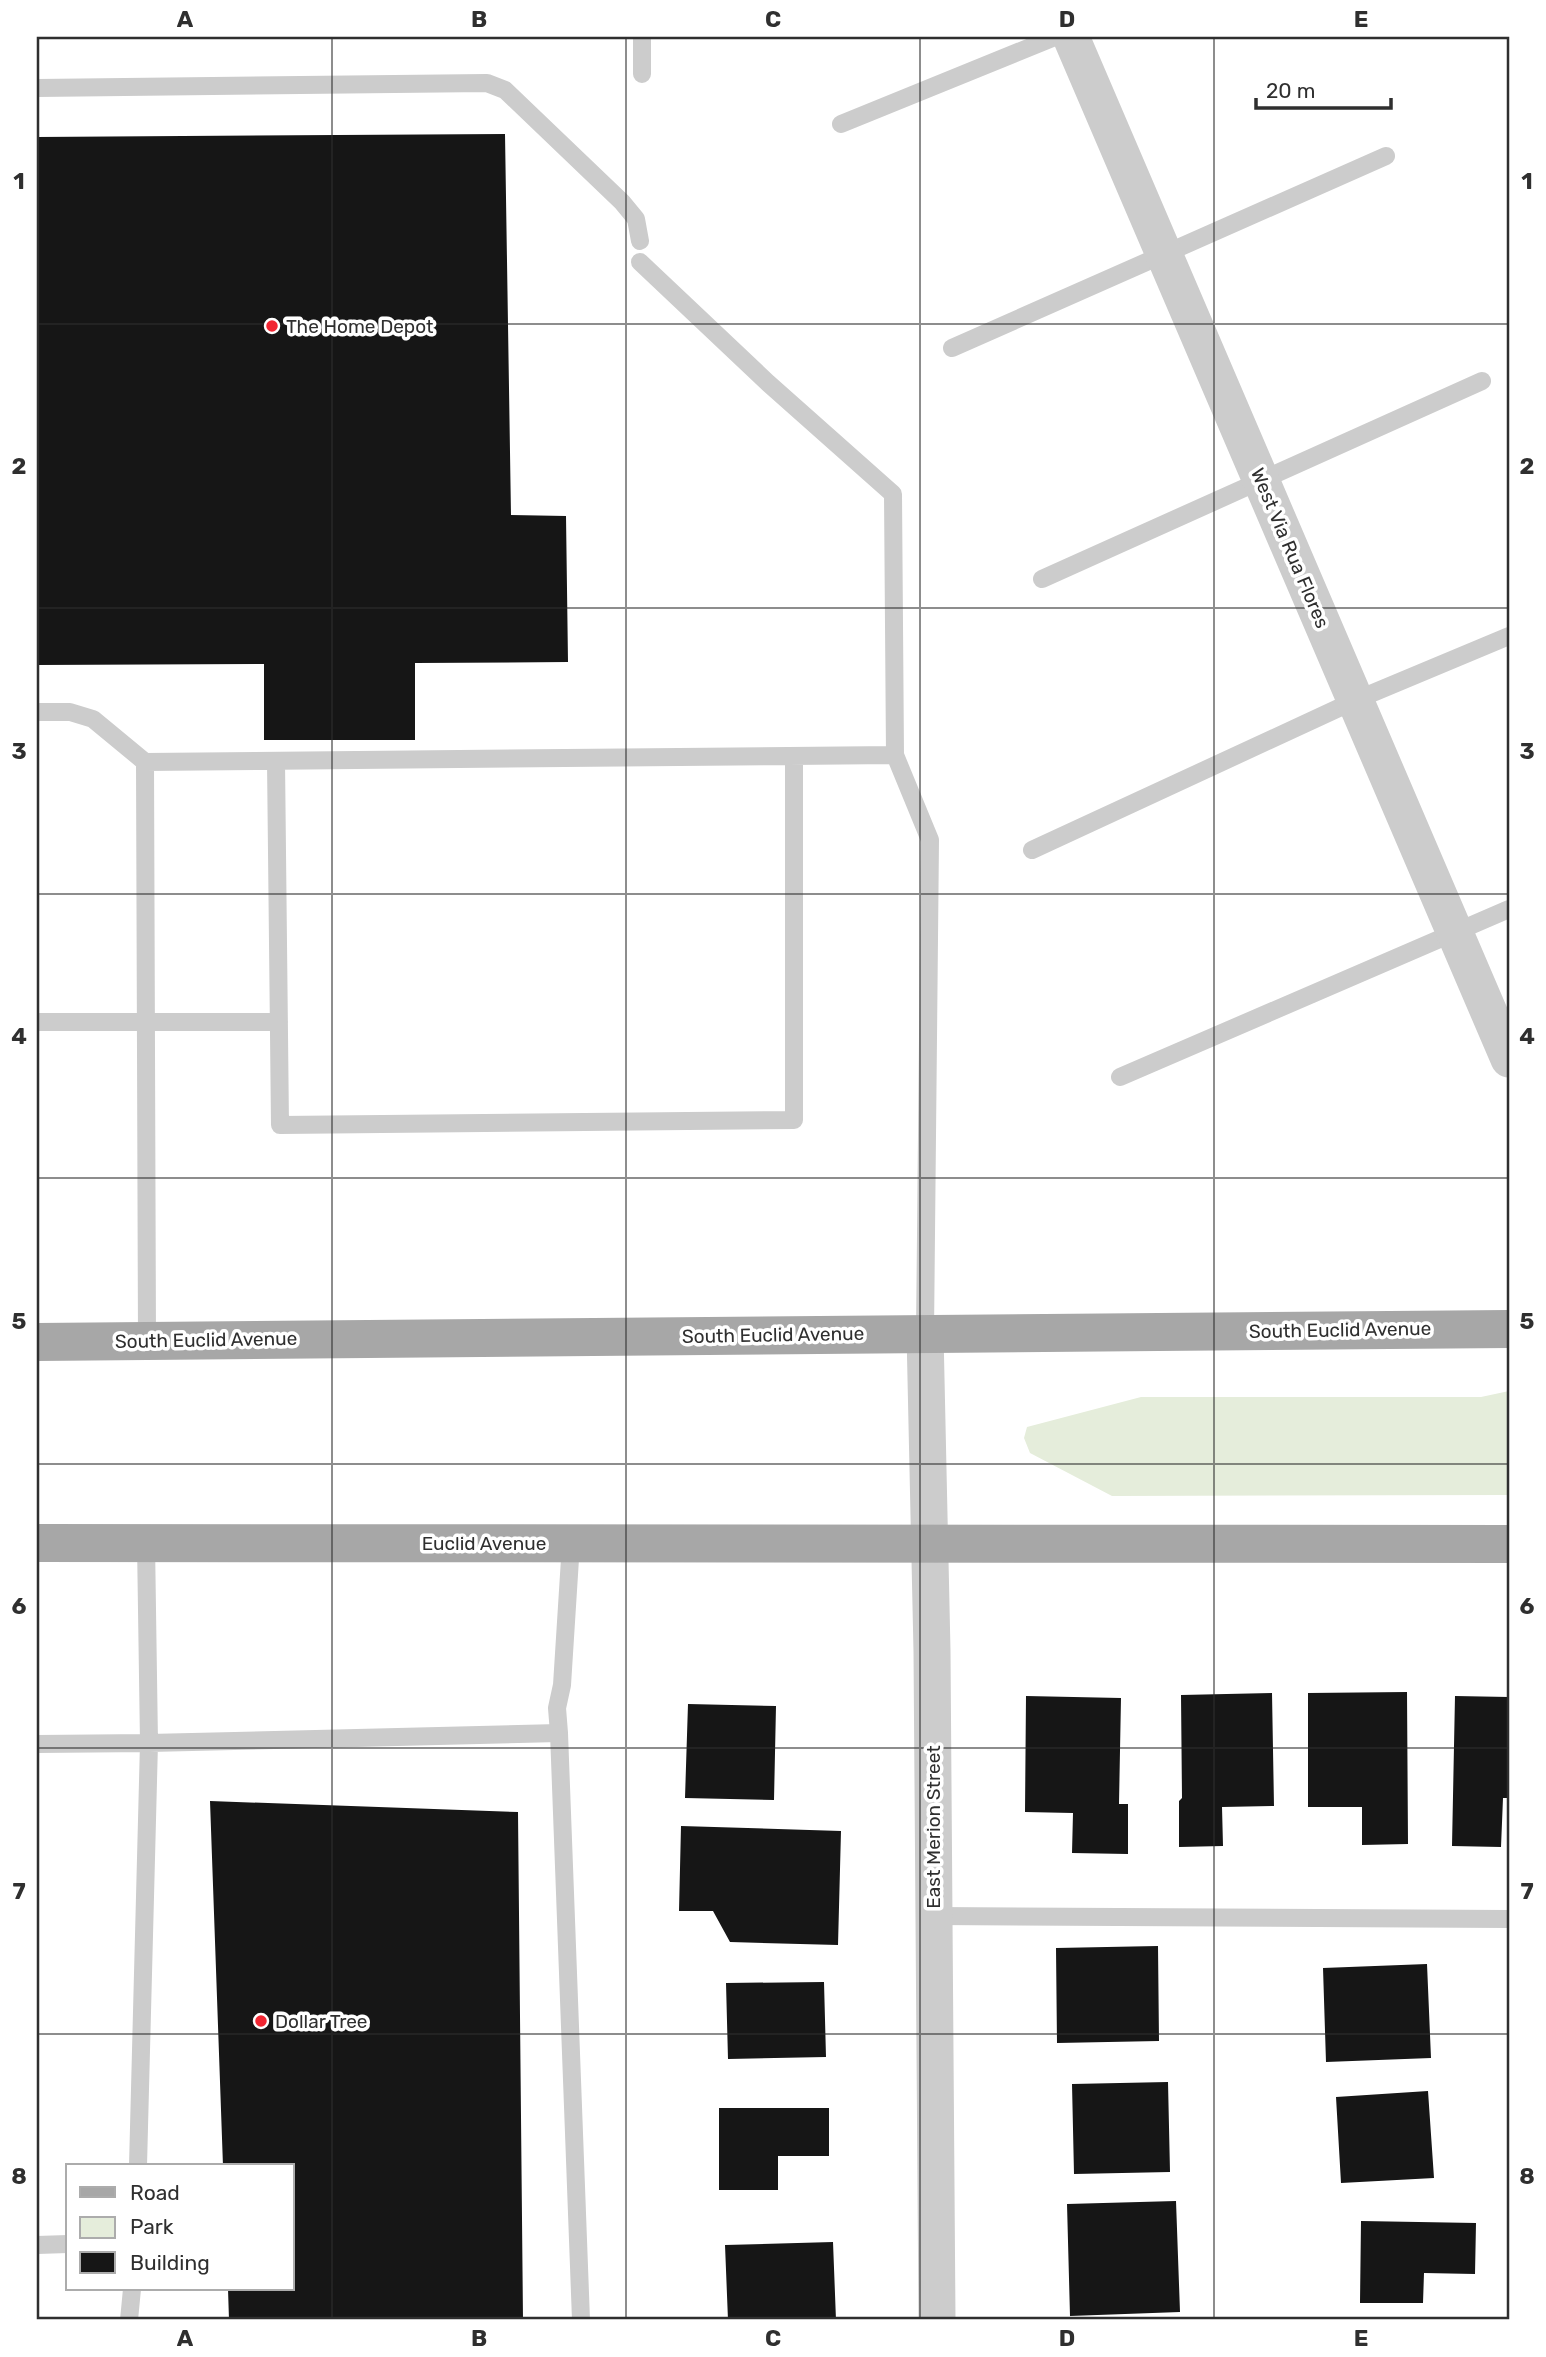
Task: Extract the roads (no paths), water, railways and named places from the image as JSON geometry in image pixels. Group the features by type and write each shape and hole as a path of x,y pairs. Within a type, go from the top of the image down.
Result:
{"main road":[{"name":"South Euclid Avenue","path":"37,1342 1509,1329"},
{"name":"Euclid Avenue","path":"37,1543 931,1543"},
{"path":"931,1543 1509,1544"}],"street":[{"name":"West Via Rua Flores","path":"1071,37 1509,1059"},
{"name":"East Merion Street","path":"925,1334 931,1543 937,2320"}],"lane":[{"path":"642,37 642,74"},
{"path":"841,124 1055,37"},
{"path":"37,88 487,83 505,90 622,202 636,219 640,240"},
{"path":"952,348 1386,156"},
{"path":"640,262 768,383 893,494 895,755 930,840 925,1334"},
{"path":"1042,579 1482,381"},
{"path":"1032,850 1356,700 1509,636"},
{"path":"37,712 70,712 93,719 145,762 895,755"},
{"path":"276,761 279,1125 794,1120 794,757"},
{"path":"145,762 147,1341"},
{"path":"1120,1077 1509,909"},
{"path":"37,1022 279,1022"},
{"path":"138,2164 149,1743 146,1543"},
{"path":"571,1543 562,1685 557,1708 581,2320"},
{"path":"37,1744 559,1733"},
{"path":"934,1916 1509,1919"},
{"path":"37,2245 66,2244"},
{"path":"128,2320 132,2290"}],"place":[{"name":"The Home Depot","path":"272,326"},
{"name":"Dollar Tree","path":"261,2021"}]}
